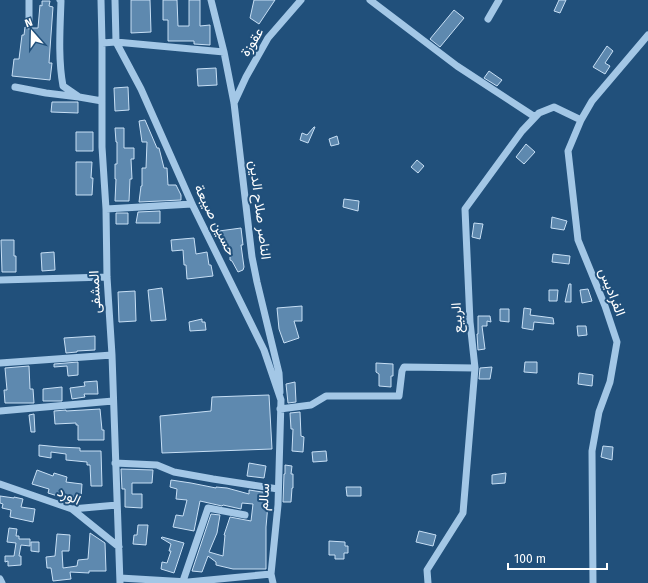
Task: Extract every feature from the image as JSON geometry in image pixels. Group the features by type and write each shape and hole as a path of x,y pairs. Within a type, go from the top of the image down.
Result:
{"street":[{"path":"29,0 29,24"},
{"path":"60,0 61,76 63,86 79,97"},
{"name":"المشفى","path":"101,0 102,147 106,209 107,277 112,355 120,580"},
{"path":"116,0 116,42"},
{"name":"الناصر صلاح الدين","path":"211,0 224,52 234,103 252,257 279,373 281,400"},
{"name":"عقوزة","path":"234,103 246,77 268,38 301,0"},
{"path":"370,0 457,66 534,117"},
{"path":"488,19 499,0"},
{"name":"الفراديس","path":"593,583 592,451 599,412 610,382 617,342 605,306 578,240 568,151 592,101 648,36"},
{"path":"102,43 116,42 224,52"},
{"name":"حسين صيبعة","path":"116,42 141,89 192,204 264,350 281,400 280,411"},
{"path":"15,87 102,101"},
{"name":"الربيع","path":"428,583 427,570 462,513 475,368 470,322 465,209 522,131 539,113 554,107 582,120"},
{"path":"106,209 192,204"},
{"path":"0,280 107,277"},
{"path":"0,363 112,355"},
{"path":"280,411 310,404 326,396 399,396 402,371 404,367 475,368"},
{"path":"0,411 113,401"},
{"name":"سالم","path":"273,583 271,574 278,505 280,411"},
{"path":"115,463 157,465 174,472 278,489"},
{"name":"الورد","path":"0,484 72,509 119,547"},
{"path":"72,509 117,505"},
{"path":"186,582 208,508 245,515"},
{"path":"120,580 186,582 271,574"},
{"path":"0,579 2,583"}],"building":[{"path":"131,0 150,0 151,32 131,33"},
{"path":"163,0 177,0 178,26 189,26 189,0 200,0 200,26 210,25 210,45 194,44 194,41 168,41 168,20 163,20"},
{"path":"254,0 275,0 259,24 250,18"},
{"path":"559,0 566,0 560,13 554,11"},
{"path":"42,1 50,1 49,6 53,7 49,63 52,63 50,80 12,76 14,59 19,59 22,35 24,35 25,27 29,29 38,28 40,5 42,6"},
{"path":"454,10 464,18 440,47 430,39"},
{"path":"607,46 613,51 605,63 610,66 605,74 593,67"},
{"path":"216,68 217,85 198,86 197,69"},
{"path":"489,71 502,80 497,86 484,78"},
{"path":"128,87 129,110 115,111 114,88"},
{"path":"52,102 78,102 78,113 51,112"},
{"path":"145,120 157,148 159,148 164,168 167,168 168,185 176,185 181,195 181,200 139,202 142,186 142,168 146,168 147,142 142,142 139,121"},
{"path":"314,127 308,143 300,140 302,133 307,135"},
{"path":"115,128 124,128 124,148 134,148 134,159 131,159 132,179 130,179 129,201 115,201 115,164 117,164 117,142"},
{"path":"76,132 93,132 93,151 76,151"},
{"path":"337,136 339,144 331,146 329,139"},
{"path":"526,144 535,152 524,164 516,157"},
{"path":"417,160 424,166 418,173 411,167"},
{"path":"76,162 92,162 92,195 76,195"},
{"path":"344,199 359,201 358,211 343,207"},
{"path":"160,211 160,223 136,223 138,212"},
{"path":"116,213 128,213 128,224 116,224"},
{"path":"552,217 567,221 564,230 551,228"},
{"path":"474,223 483,224 480,239 472,237"},
{"path":"241,228 243,245 241,245 244,267 243,270 238,272 230,260 230,256 228,255 228,247 225,247 219,231"},
{"path":"194,238 196,254 207,252 209,265 211,265 213,276 187,279 183,250 172,251 171,240"},
{"path":"1,240 14,240 16,272 2,272"},
{"path":"54,252 55,270 42,271 41,253"},
{"path":"553,254 570,256 569,264 552,262"},
{"path":"569,284 571,284 571,302 565,302"},
{"path":"162,288 166,320 151,321 148,290"},
{"path":"588,289 592,301 582,303 580,290"},
{"path":"549,290 558,290 557,301 549,301"},
{"path":"135,291 136,321 119,322 118,292"},
{"path":"302,306 302,321 294,321 299,338 284,343 279,329 277,308"},
{"path":"524,308 531,309 530,315 553,318 554,324 534,322 533,330 522,328"},
{"path":"500,309 509,309 509,322 500,321"},
{"path":"478,316 490,316 491,322 487,321 487,326 482,326 485,349 478,350 477,334"},
{"path":"202,319 202,322 205,322 206,330 190,331 189,322"},
{"path":"577,326 586,326 587,335 578,336"},
{"path":"95,336 95,350 66,353 64,338"},
{"path":"78,362 78,375 68,376 67,366 54,367 54,364"},
{"path":"525,362 537,362 537,373 524,372"},
{"path":"376,363 393,364 391,387 379,386 379,374 376,372"},
{"path":"29,366 30,389 33,389 34,403 5,403 4,390 7,390 5,368"},
{"path":"492,367 490,379 479,379 480,368"},
{"path":"579,373 593,375 592,386 578,384"},
{"path":"97,381 98,394 84,394 85,397 72,399 70,388 85,386 84,382"},
{"path":"295,382 296,402 288,403 286,384"},
{"path":"62,387 62,401 43,401 43,389"},
{"path":"269,395 272,449 162,453 160,416 211,411 212,397"},
{"path":"100,409 102,430 104,430 104,440 78,440 78,425 76,425 76,423 55,424 54,411"},
{"path":"300,412 301,436 304,437 303,452 292,451 293,429 291,429 290,413"},
{"path":"34,414 35,432 31,432 29,415"},
{"path":"39,445 80,448 80,451 101,451 102,486 91,486 90,465 87,465 87,462 66,460 66,454 51,452 51,458 39,456"},
{"path":"603,446 613,447 612,460 601,457"},
{"path":"326,451 327,461 313,462 312,452"},
{"path":"249,463 266,466 264,478 247,476"},
{"path":"285,465 292,466 291,474 293,474 293,488 291,502 283,502"},
{"path":"121,469 153,470 152,483 132,483 132,494 142,494 142,508 125,507 125,489 122,489"},
{"path":"37,470 53,476 54,473 67,477 66,482 82,484 81,498 62,495 61,497 48,493 49,489 32,484"},
{"path":"506,473 505,483 492,484 492,475"},
{"path":"171,480 216,488 227,488 249,494 249,490 269,493 266,527 266,569 233,569 216,565 216,562 208,556 202,572 192,571 211,514 220,515 217,533 209,552 223,556 224,535 230,517 251,521 253,504 242,503 241,509 200,501 194,531 173,527 176,515 183,516 187,500 176,499 177,489 170,487"},
{"path":"346,487 361,487 361,496 347,496"},
{"path":"0,496 23,499 21,507 35,509 33,522 10,517 11,510 2,508 3,504 0,503"},
{"path":"138,525 148,525 146,545 133,544 134,535 137,535"},
{"path":"9,528 17,529 16,536 19,536 19,539 30,539 30,546 21,545 19,556 21,556 21,565 8,566 8,561 5,562 5,556 14,556 16,543 7,542"},
{"path":"419,531 436,535 433,546 416,542"},
{"path":"90,533 105,543 106,571 89,571 89,573 70,572 71,579 53,581 51,568 47,568 46,557 55,556 57,534 70,535 69,551 62,551 63,568 77,566 78,560 88,559"},
{"path":"161,538 184,543 174,573 161,569 162,562 167,563 171,551 169,551 171,544"},
{"path":"329,541 345,542 345,546 348,546 348,553 344,553 344,559 335,559 335,555 329,555"},
{"path":"31,542 39,542 39,552 31,551"}]}
